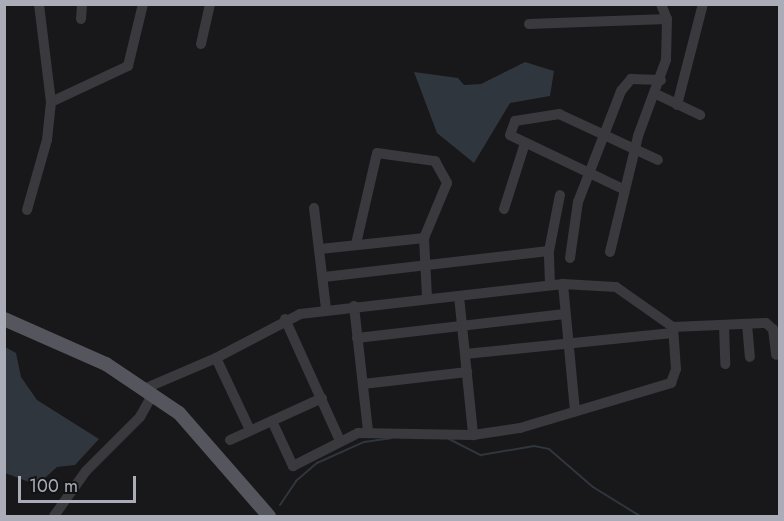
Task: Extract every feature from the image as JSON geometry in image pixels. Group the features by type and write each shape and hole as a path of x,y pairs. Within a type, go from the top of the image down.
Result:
{"main road":[{"path":"4,319 106,364 150,391 202,437 269,516"}],"street":[{"path":"27,210 47,140 51,102 39,4"},
{"path":"81,19 82,4"},
{"path":"51,102 128,66 143,4"},
{"path":"201,44 210,4"},
{"path":"610,252 623,189 661,80 667,19 661,4"},
{"path":"677,105 703,4"},
{"path":"529,24 667,19"},
{"path":"570,258 578,202 602,134 621,91 632,79 661,80"},
{"path":"656,94 700,115"},
{"path":"623,189 510,135 515,121 551,114 658,160"},
{"path":"504,209 525,143"},
{"path":"356,244 374,156 381,152 435,161 446,176 447,183 424,238 427,298"},
{"path":"550,285 549,251 560,195"},
{"path":"314,208 326,308"},
{"path":"320,249 424,238"},
{"path":"324,278 549,251"},
{"path":"563,284 574,411"},
{"path":"54,516 86,471 140,417 150,391 216,358 285,319 326,308 563,284 616,287 672,330 676,369 671,383 520,428 473,435 368,431 340,441 294,466 272,420"},
{"path":"459,296 473,435"},
{"path":"354,306 368,431"},
{"path":"357,338 565,314"},
{"path":"285,319 340,441"},
{"path":"465,354 672,330 747,324 770,324 776,354"},
{"path":"747,324 750,357"},
{"path":"724,326 725,364"},
{"path":"216,358 250,430"},
{"path":"363,384 466,372"},
{"path":"230,440 322,398"}],"shaded area":[{"path":"525,62 554,71 550,96 510,103 474,163 437,133 414,72 458,78 464,85 481,84"},
{"path":"5,347 16,353 21,377 37,400 99,439 75,465 57,467 37,485 5,473"}],"waterway":[{"path":"280,505 296,481 317,463 364,442 391,438"},
{"path":"449,439 481,455 534,446 549,449 593,487 640,516"}]}
